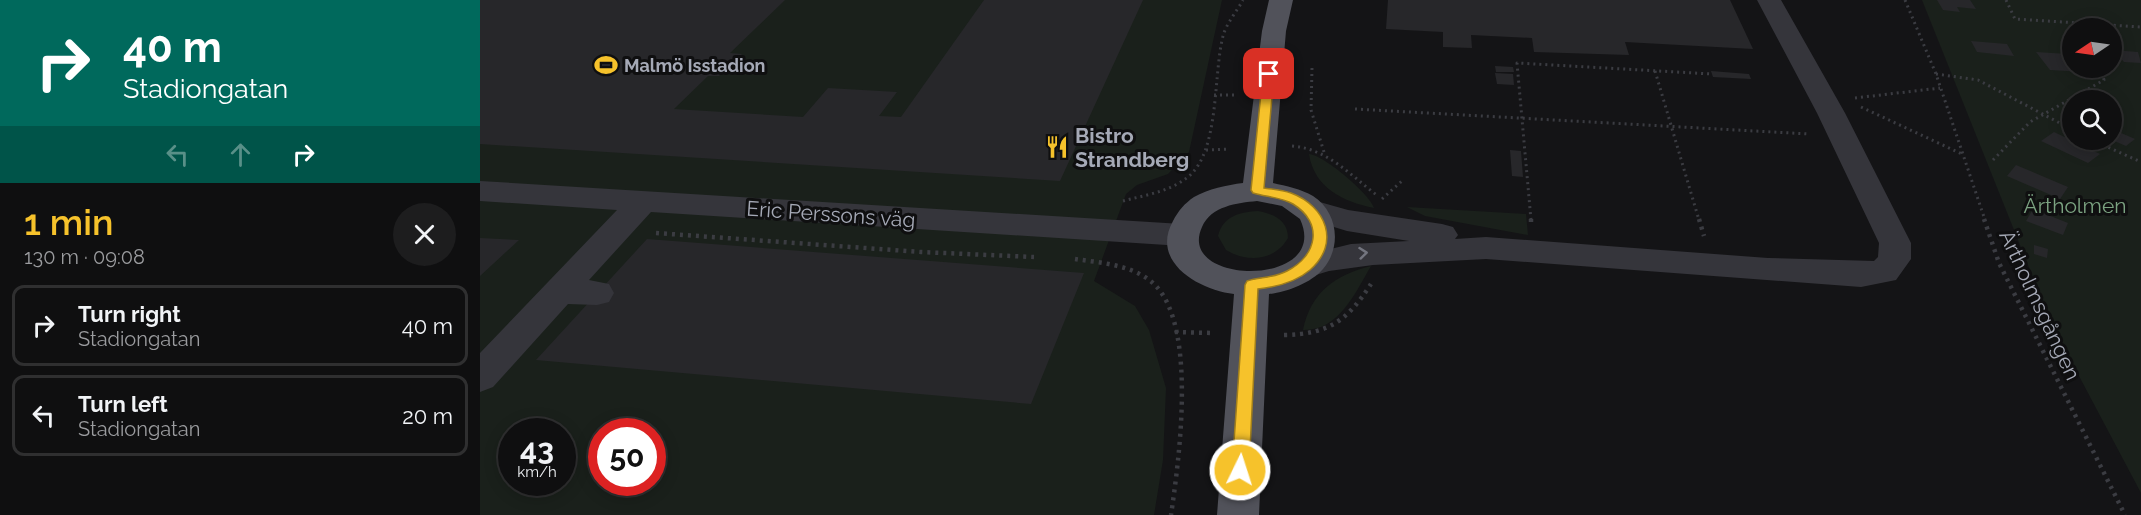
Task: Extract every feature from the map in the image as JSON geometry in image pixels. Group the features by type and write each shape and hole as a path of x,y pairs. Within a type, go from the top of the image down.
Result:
{"main road":[{"path":"1257,190 1273,41 1281,0"},
{"path":"1257,190 1287,196 1309,210 1317,219 1322,238 1316,253 1306,266 1272,282 1252,285 1229,283 1209,276 1193,266 1184,252 1182,236 1187,222 1198,209 1215,198 1236,192 1257,190"},
{"path":"1238,515 1252,285"}],"street":[{"path":"1306,266 1347,254 1381,251 1448,253 1486,248 1861,275 1884,272 1894,259 1895,243 1842,136 1834,99 1769,0"},
{"name":"Eric Perssons väg","path":"480,191 1182,236"},
{"path":"480,377 643,201"},
{"path":"1309,210 1347,220 1445,235 1486,248"},
{"path":"559,291 597,293"}],"path":[{"path":"1133,200 1167,190 1187,178 1197,168 1206,150 1223,34 1242,0"},
{"name":"Ärtholmsgången","path":"1905,0 1936,74 1999,263 2125,515"},
{"path":"2006,0 2015,19 2062,22"},
{"path":"2122,26 2141,27"},
{"path":"1533,251 1517,63 1712,74"},
{"path":"1312,68 1311,110 1324,152"},
{"path":"1655,71 1713,266"},
{"path":"1936,74 1978,80 2062,125"},
{"path":"1993,160 2011,136 2039,114 2104,80 2104,78"},
{"path":"1834,99 1940,88"},
{"path":"1214,95 1235,95"},
{"path":"1834,99 1962,154"},
{"path":"1355,109 1842,136"},
{"path":"2114,150 2141,162"},
{"path":"1382,199 1403,180"},
{"path":"616,230 921,252 1035,257"},
{"path":"1069,258 1119,266 1135,273 1157,287 1166,302 1175,332 1182,425 1171,515"}],"green space":[{"path":"480,0 1222,0 1189,152 1168,174 1137,185 1126,194 1094,281 1135,306 1149,330 1166,388 1163,460 1154,515 480,515"},
{"name":"Ärtholmen","path":"1922,0 2141,0 2141,493 2052,325"},
{"path":"1309,154 1325,161 1346,176 1365,194 1374,208 1352,202 1332,192 1317,176"},
{"path":"1407,207 1526,214 1528,235 1425,216"},
{"path":"1258,211 1275,216 1283,222 1288,238 1282,246 1260,258 1243,257 1226,250 1218,236 1224,224 1233,216"},
{"path":"1371,266 1352,298 1336,317 1316,329 1303,330 1312,305 1326,287 1346,274"}],"building":[{"path":"480,0 785,0 730,53 742,54 719,76 708,76 674,109 803,117 828,88 897,92 879,116 901,117 984,0 1143,0 1060,181 480,144"},
{"path":"1388,0 1730,0 1753,49 1625,42 1629,55 1534,52 1532,38 1471,35 1472,48 1443,47 1443,32 1386,29"},
{"path":"1937,0 1970,0 1976,9 1957,7 1960,12 1943,10"},
{"path":"1971,41 2007,44 2014,56 1977,52"},
{"path":"2122,51 2138,52 2141,63 2124,62"},
{"path":"2036,52 2062,54 2062,71 2050,70"},
{"path":"1495,66 1513,67 1514,72 1496,72"},
{"path":"1711,71 1749,74 1751,79 1713,77"},
{"path":"1495,73 1513,74 1514,85 1497,84"},
{"path":"2054,132 2062,136 2062,150 2092,150 2100,154 2088,163 2041,141"},
{"path":"2122,133 2135,139 2126,146 2122,144"},
{"path":"1510,150 1521,151 1523,177 1512,176"},
{"path":"2016,165 2068,187 2060,199 2007,176"},
{"path":"2033,209 2068,223 2063,235 2026,221"},
{"path":"480,238 519,240 480,276"},
{"path":"647,239 1084,273 1031,404 536,360"},
{"path":"2034,245 2048,249 2047,258 2034,254"}],"place":[{"name":"Malmö Isstadion","path":"606,65"},
{"name":"Bistro Strandberg","path":"1057,147"}],"route":[{"path":"1240,470 1252,285 1272,282 1306,266 1316,253 1322,238 1317,219 1299,202 1287,196 1257,190 1269,74"}]}
